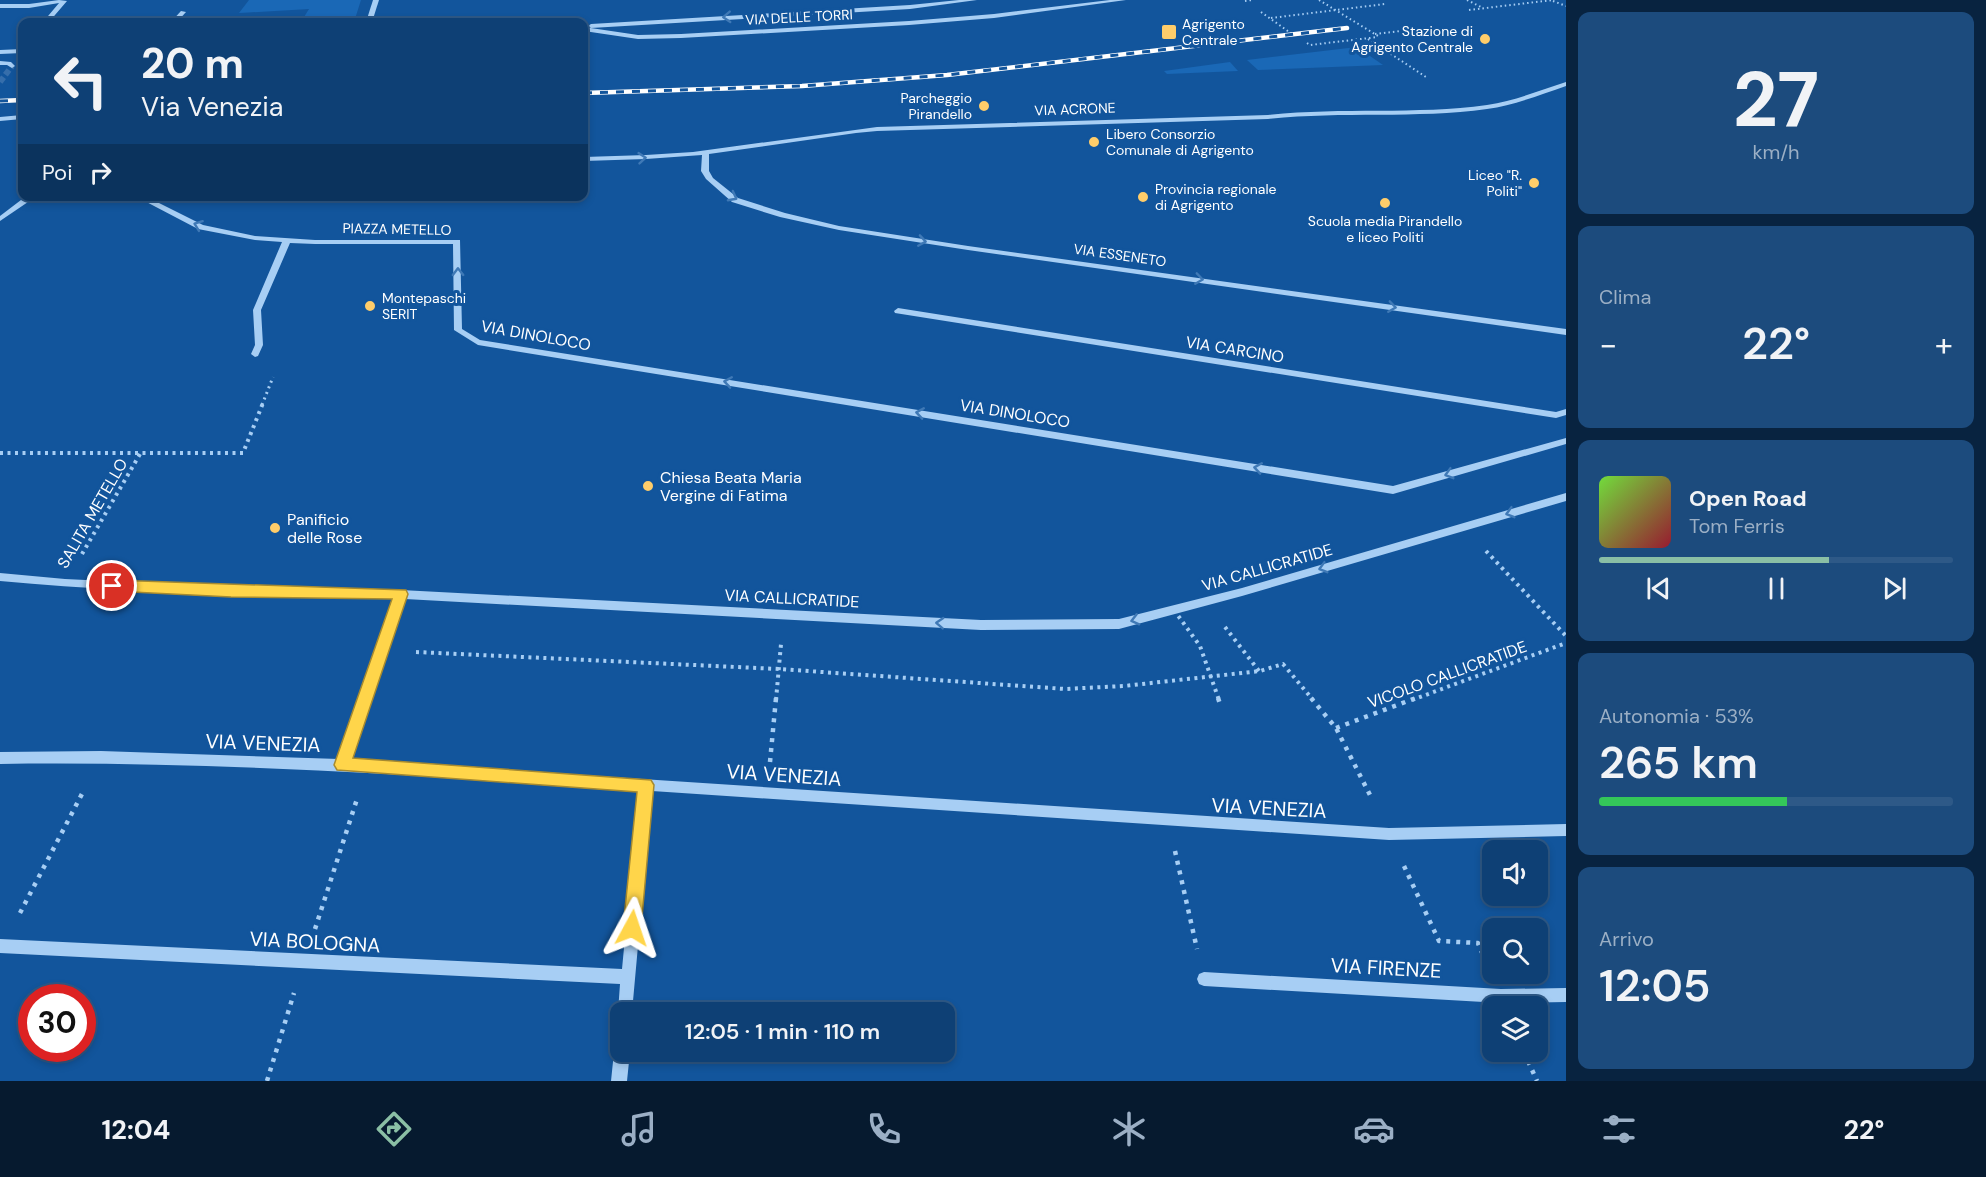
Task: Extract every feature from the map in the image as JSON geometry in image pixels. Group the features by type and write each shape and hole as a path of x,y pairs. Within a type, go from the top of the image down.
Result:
{"street":[{"path":"0,6 70,0"},
{"path":"370,18 376,0"},
{"path":"588,28 910,7 974,0"},
{"name":"VIA DELLE TORRI","path":"588,29 639,37 693,36 994,16 1123,0"},
{"path":"49,18 64,1"},
{"path":"178,18 183,12"},
{"path":"0,52 18,51"},
{"path":"0,63 9,63 12,66"},
{"name":"VIA ACRONE","path":"588,159 631,159 706,152 813,135 877,129 1459,109 1512,102 1566,84"},
{"path":"0,119 18,117"},
{"name":"VIA ESSENETO","path":"706,152 705,171 710,180 735,200 783,215 839,228 968,249 1566,332"},
{"name":"PIAZZA METELLO","path":"148,201 201,227 255,238 457,242 458,330"},
{"path":"0,219 24,202"},
{"path":"255,354 259,345 257,310 287,240"},
{"name":"VIA CARCINO","path":"898,311 1556,415 1566,412"},
{"name":"VIA DINOLOCO","path":"458,330 478,342 1393,490 1566,441"},
{"name":"VIA CALLICRATIDE","path":"0,577 65,584 231,591 401,594 981,625 1119,624 1207,602 1566,497"},
{"path":"343,765 401,594"},
{"name":"VIA VENEZIA","path":"0,758 101,757 368,766 1389,834 1566,830"},
{"path":"626,1002 646,785"},
{"name":"VIA BOLOGNA","path":"1,946 628,977"},
{"name":"VIA FIRENZE","path":"1204,979 1501,996 1566,995"},
{"path":"619,1081 620,1062"}],"path":[{"path":"1249,4 1245,1 1252,0"},
{"path":"1307,43 1310,45 1378,37 1319,0"},
{"path":"1467,0 1481,8"},
{"path":"1469,10 1552,0 1566,6"},
{"path":"1271,18 1385,4"},
{"path":"1261,12 1292,34"},
{"path":"1374,34 1426,28"},
{"path":"1367,38 1426,77"},
{"path":"0,453 243,453 276,368"},
{"name":"SALITA METELLO","path":"65,584 140,454"},
{"path":"1463,527 1566,636"},
{"path":"1207,602 1260,671"},
{"path":"1174,610 1200,646 1220,704"},
{"path":"767,793 785,614"},
{"name":"VICOLO CALLICRATIDE","path":"1336,728 1566,643"},
{"path":"381,650 779,669 1065,689 1124,686 1260,671 1284,664 1336,728 1439,941 1478,943 1501,996"},
{"path":"1,946 101,757"},
{"path":"267,1081 368,766"},
{"path":"1168,821 1204,979"},
{"path":"1528,1062 1537,1081"}],"shaded area":[{"path":"249,0 361,0 355,18 303,18 309,9 239,13"},
{"path":"1357,47 1383,65 1258,70 1247,60"},
{"path":"1230,62 1238,71 1167,74 1164,71"}],"tunnel":[{"path":"0,82 12,66"}],"railway":[{"path":"588,93 802,86 947,75 1347,28"},
{"path":"0,101 18,100"}],"place":[{"name":"Agrigento Centrale","path":"1169,32"},
{"name":"Stazione di Agrigento Centrale","path":"1485,39"},
{"name":"Parcheggio Pirandello","path":"984,106"},
{"name":"Libero Consorzio Comunale di Agrigento","path":"1094,142"},
{"name":"Liceo \"R. Politi\"","path":"1534,183"},
{"name":"Provincia regionale di Agrigento","path":"1143,197"},
{"name":"Scuola media Pirandello e liceo Politi","path":"1385,203"},
{"name":"Montepaschi SERIT","path":"370,306"},
{"name":"Chiesa Beata Maria Vergine di Fatima","path":"648,486"},
{"name":"Panificio delle Rose","path":"275,528"}],"route":[{"path":"112,586 401,594 343,765 646,785 632,928"}]}
